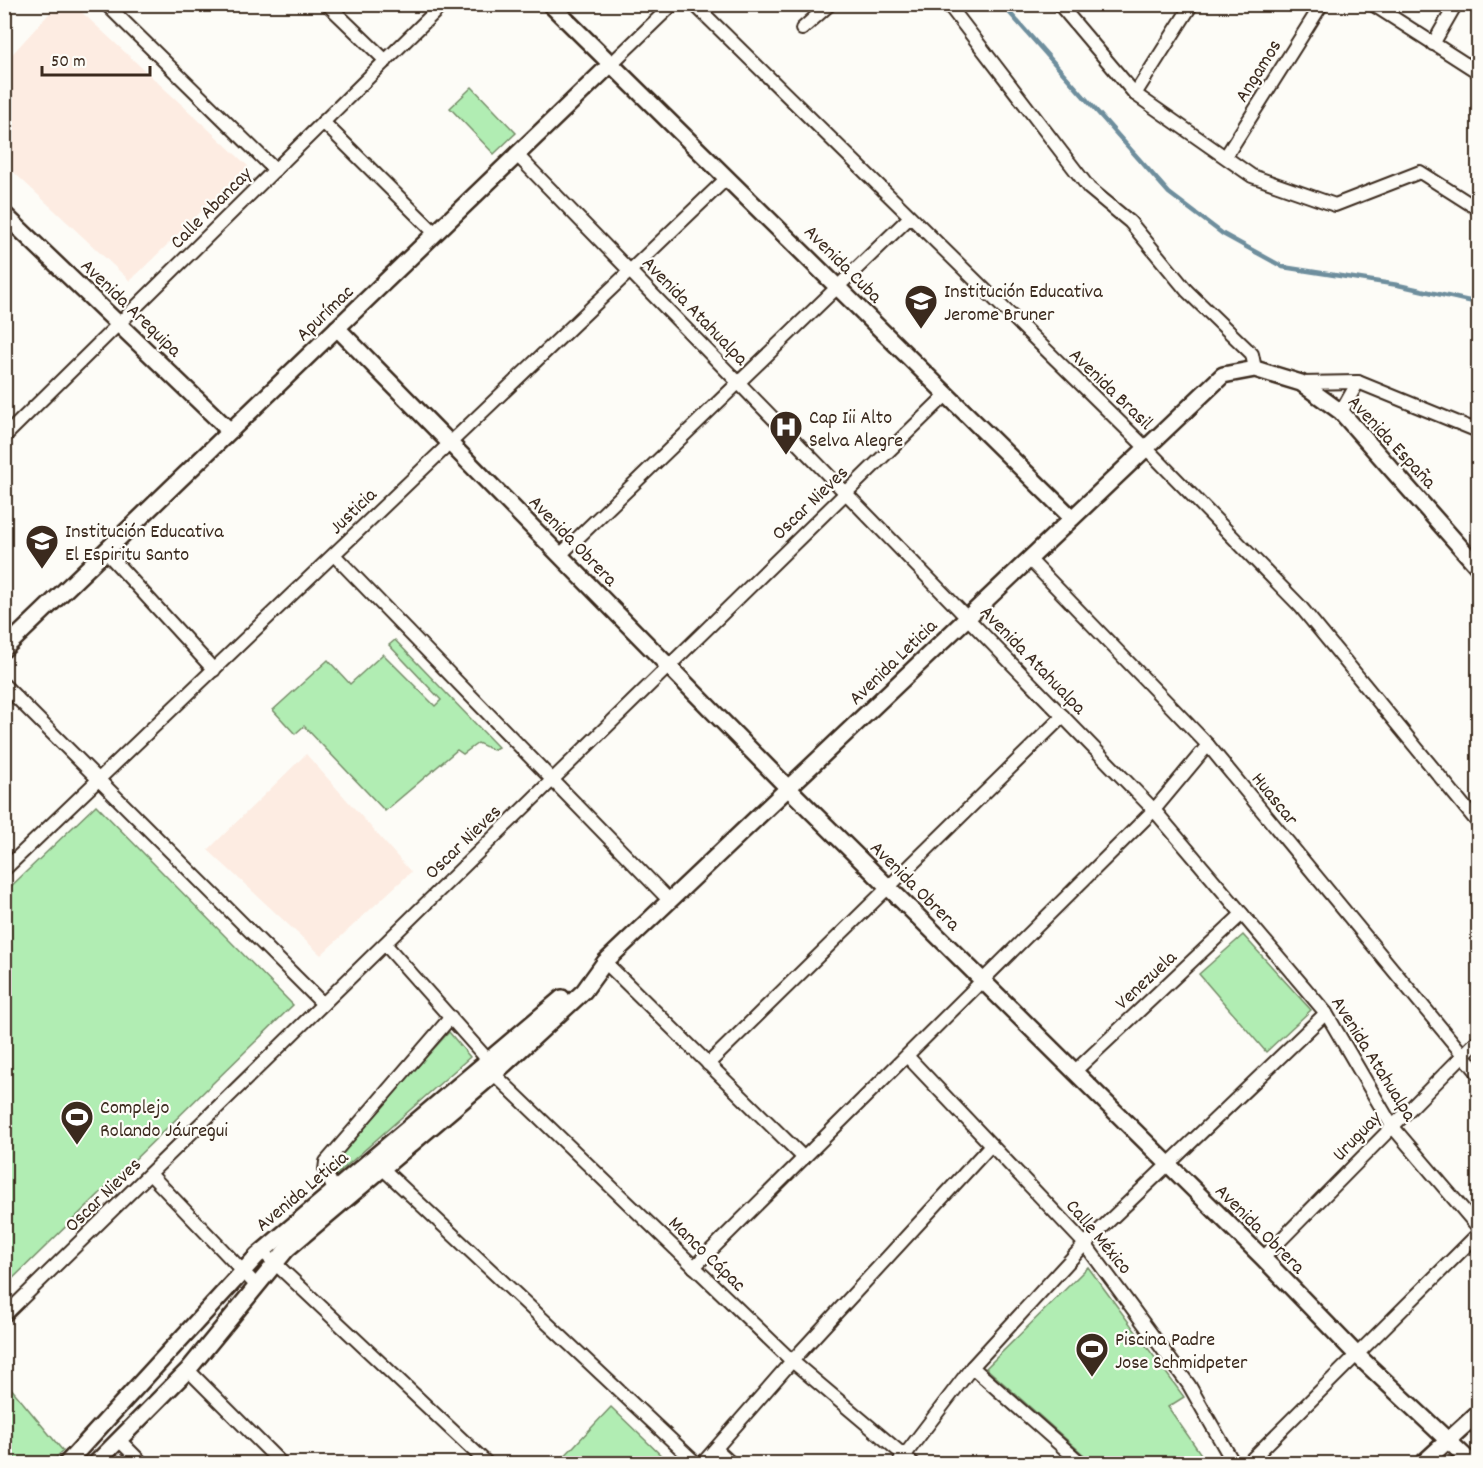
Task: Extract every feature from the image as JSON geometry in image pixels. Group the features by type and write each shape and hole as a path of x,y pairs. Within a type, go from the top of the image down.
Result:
{"street":[{"path":"106,4 275,170"},
{"path":"327,4 386,61"},
{"name":"Calle Abancay","path":"6,434 443,4"},
{"name":"Avenida Cuba","path":"550,4 1072,518"},
{"name":"Apurímac","path":"4,649 673,4"},
{"name":"Avenida Brasil","path":"694,4 1146,448 1300,606 1479,823"},
{"path":"802,29 831,4"},
{"path":"948,4 1089,188 1130,222 1187,291 1252,354 1255,369"},
{"path":"1059,4 1135,94 1252,176 1335,205 1420,172 1479,209"},
{"path":"1135,94 1192,4"},
{"name":"Angamos","path":"1226,156 1322,4"},
{"path":"1371,4 1479,72"},
{"path":"1433,44 1456,4"},
{"path":"323,122 435,234"},
{"name":"Avenida Atahualpa","path":"517,155 1154,810 1326,1013 1392,1126 1479,1227"},
{"name":"Justicia","path":"4,870 727,178"},
{"name":"Avenida Arequipa","path":"4,214 230,431"},
{"path":"560,555 910,217"},
{"name":"Avenida Obrera","path":"337,328 788,788 1263,1258 1357,1355 1473,1464"},
{"name":"Avenida España","path":"1222,375 1255,369 1300,384 1341,412 1479,567"},
{"name":"Avenida Leticia","path":"66,1464 242,1270 262,1251 334,1190 584,991 604,962 1222,375"},
{"path":"1341,412 1358,382"},
{"path":"1300,384 1358,382 1479,430"},
{"name":"Oscar Nieves","path":"4,1316 946,394"},
{"path":"105,552 214,670"},
{"path":"334,555 670,901"},
{"name":"Huascar","path":"1029,559 1208,745 1479,1073"},
{"path":"4,685 323,1004"},
{"path":"708,1064 1063,716"},
{"path":"694,1267 1154,810 1208,745"},
{"name":"Venezuela","path":"1074,1072 1242,914"},
{"name":"Manco Cápac","path":"386,944 451,1017 491,1067 792,1362 905,1461"},
{"path":"604,962 804,1158"},
{"path":"905,1461 972,1367 1085,1244 1326,1013"},
{"path":"334,1190 325,1170 326,1162 451,1017"},
{"name":"Uruguay","path":"1263,1258 1462,1054 1479,1040"},
{"name":"Calle México","path":"907,1056 1085,1244 1190,1385 1231,1459"},
{"name":"Avenida Leticia","path":"95,1464 188,1370 287,1249 383,1169 491,1067"},
{"path":"702,1464 717,1450 792,1362 992,1145"},
{"path":"383,1169 697,1464"},
{"path":"150,1173 256,1285"},
{"path":"1247,1464 1479,1234"},
{"path":"262,1251 488,1464"},
{"path":"972,1367 1082,1464"},
{"path":"188,1370 282,1464"},
{"path":"1422,1464 1479,1413"},
{"path":"119,1440 143,1464"},
{"path":"717,1450 732,1464"},
{"path":"1218,1464 1231,1459"}],"shaded area":[{"path":"57,5 74,5 248,166 130,281 5,164 5,62"},
{"path":"306,754 411,872 321,955 208,850"}],"green space":[{"path":"472,87 516,133 494,154 450,108"},
{"path":"395,640 498,747 493,750 478,743 463,754 457,750 385,811 304,726 295,734 273,710 328,660 350,684 383,654 435,706 441,700 389,645"},
{"name":"Complejo Rolando Jáuregui","path":"96,805 293,1005 5,1286 5,892"},
{"path":"1243,935 1311,1010 1266,1052 1199,974"},
{"path":"449,1032 470,1057 334,1177 328,1165"},
{"path":"1088,1267 1184,1397 1168,1407 1205,1460 1201,1463 1093,1463 986,1368"},
{"path":"5,1381 63,1451 50,1463 18,1463 5,1445"},
{"path":"611,1407 669,1463 558,1463"}],"waterway":[{"path":"1002,4 1169,193 1223,234 1283,267 1398,285 1478,303"}],"place":[{"name":"Institución Educativa Jerome Bruner","path":"921,330"},
{"name":"Cap Iii Alto Selva Alegre","path":"786,456"},
{"name":"Institución Educativa El Espiritu Santo","path":"42,570"},
{"name":"Complejo Rolando Jáuregui","path":"77,1146"},
{"name":"Piscina Padre Jose Schmidpeter","path":"1092,1378"}]}
